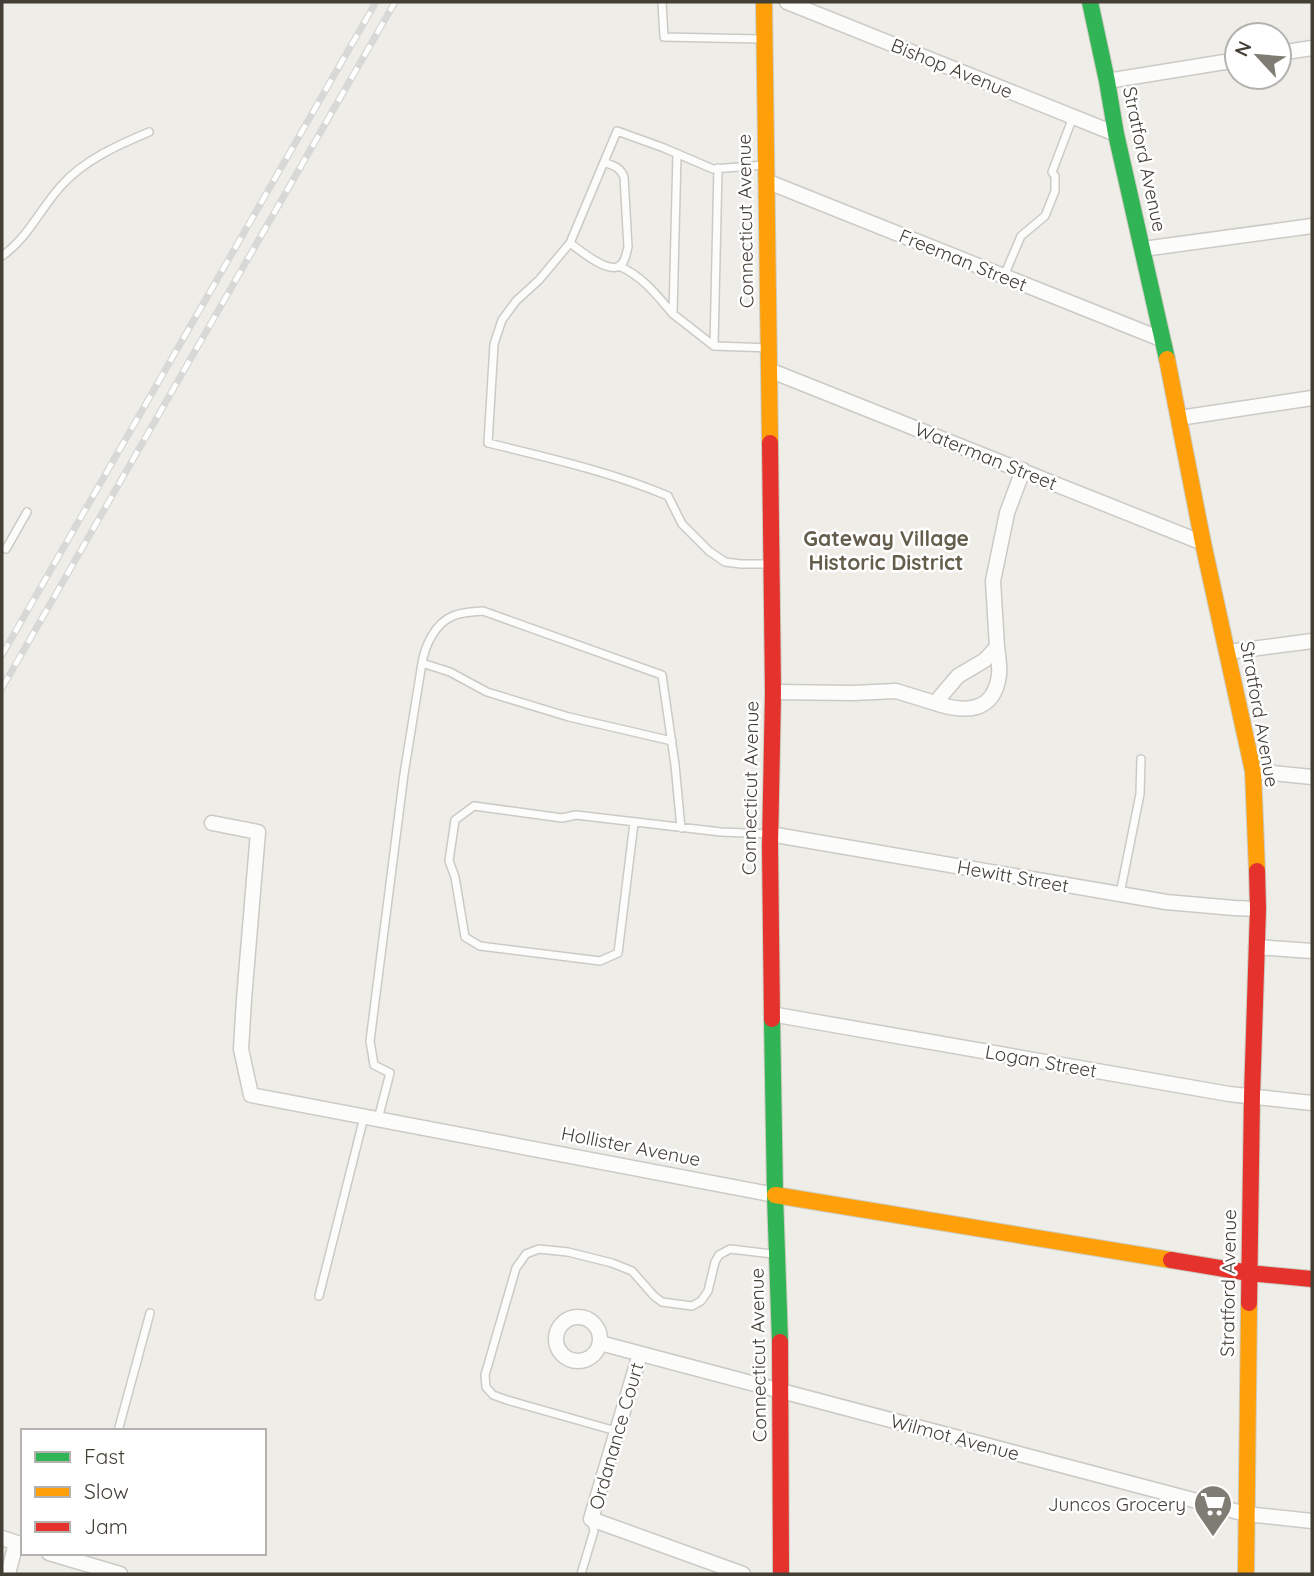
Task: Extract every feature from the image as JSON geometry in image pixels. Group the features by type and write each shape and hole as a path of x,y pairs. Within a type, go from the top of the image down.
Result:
{"main road":[{"name":"Connecticut Avenue","path":"764,2 773,692 769,834 781,1391 781,1574"},
{"name":"Stratford Avenue","path":"1090,2 1253,771 1258,909 1249,1273 1247,1574"},
{"name":"Hollister Avenue","path":"775,1195 1249,1273 1312,1279"}],"street":[{"name":"Bishop Avenue","path":"787,2 1116,134"},
{"path":"1293,51 1312,48"},
{"path":"1107,81 1223,62"},
{"name":"Freeman Street","path":"765,173 1004,276 1161,339"},
{"path":"1143,249 1312,226"},
{"name":"Waterman Street","path":"769,370 1203,543"},
{"path":"1179,418 1312,398"},
{"path":"773,692 896,691 953,709 965,710 979,707 989,701 999,673 993,581 1007,513 1023,470"},
{"path":"1228,652 1312,640"},
{"path":"935,703 958,676 985,660 997,647"},
{"path":"1253,771 1312,777"},
{"name":"Hollister Avenue","path":"212,823 258,832 241,1049 251,1095 775,1195"},
{"name":"Hewitt Street","path":"769,834 1120,895 1166,902 1258,909"},
{"path":"1256,947 1312,951"},
{"name":"Logan Street","path":"771,1014 1229,1094 1312,1103"},
{"name":"Wilmot Avenue","path":"600,1343 1246,1514 1312,1521"},
{"name":"Ordanance Court","path":"591,1519 640,1354"},
{"path":"591,1519 743,1574"},
{"path":"2,1538 20,1544 8,1574"},
{"path":"75,1557 120,1574"}],"lane":[{"path":"662,2 664,37 765,39"},
{"path":"1004,276 1021,236 1045,216 1055,191 1055,176 1052,172 1073,117"},
{"path":"765,173 713,169 617,131 570,243 502,320 494,344 488,443 579,466 647,487 668,496 682,524 698,541 725,562 771,564"},
{"path":"2,256 14,248 72,175 114,146 149,132"},
{"path":"673,314 677,154"},
{"path":"570,243 605,266 613,268 622,263 628,247 624,177 617,167 604,162"},
{"path":"714,346 718,168"},
{"path":"619,265 647,283 673,314 714,346 768,348"},
{"path":"3,550 27,512"},
{"path":"319,1296 371,1118 390,1073 374,1065 370,1041 404,774 422,663 425,649 439,625 453,615 483,611 662,674 681,828"},
{"path":"422,663 450,672 487,692 569,716 672,741"},
{"path":"1120,895 1140,794 1141,759"},
{"path":"634,823 618,953 600,961 480,946 465,936 455,877 449,860 455,820 474,806 562,818 576,815 720,832 769,834"},
{"path":"617,1432 507,1400 493,1395 486,1387 485,1375 500,1321 516,1268 526,1254 539,1249 568,1252 612,1263 632,1271 662,1303 692,1306 701,1301 708,1291 719,1255 730,1249 776,1255"},
{"path":"119,1429 150,1313"},
{"path":"581,1574 594,1531 591,1519"}],"railway":[{"path":"2,655 376,2"},
{"path":"2,688 395,2"}],"traffic: fast":[{"path":"1090,2 1116,134 1167,359"},
{"path":"772,1019 780,1342"}],"traffic: slow":[{"path":"764,2 770,443"},
{"path":"1167,359 1203,543 1253,771 1257,871"},
{"path":"775,1195 1171,1260"},
{"path":"1246,1574 1249,1303"}],"traffic: jam":[{"path":"770,443 773,692 770,847 772,1019"},
{"path":"1249,1303 1257,871"},
{"path":"1171,1260 1249,1273 1312,1279"},
{"path":"780,1342 781,1574"}],"place":[{"name":"Juncos Grocery","path":"1213,1538"}],"district":[{"name":"Gateway Village Historic District","path":"886,551"}]}
